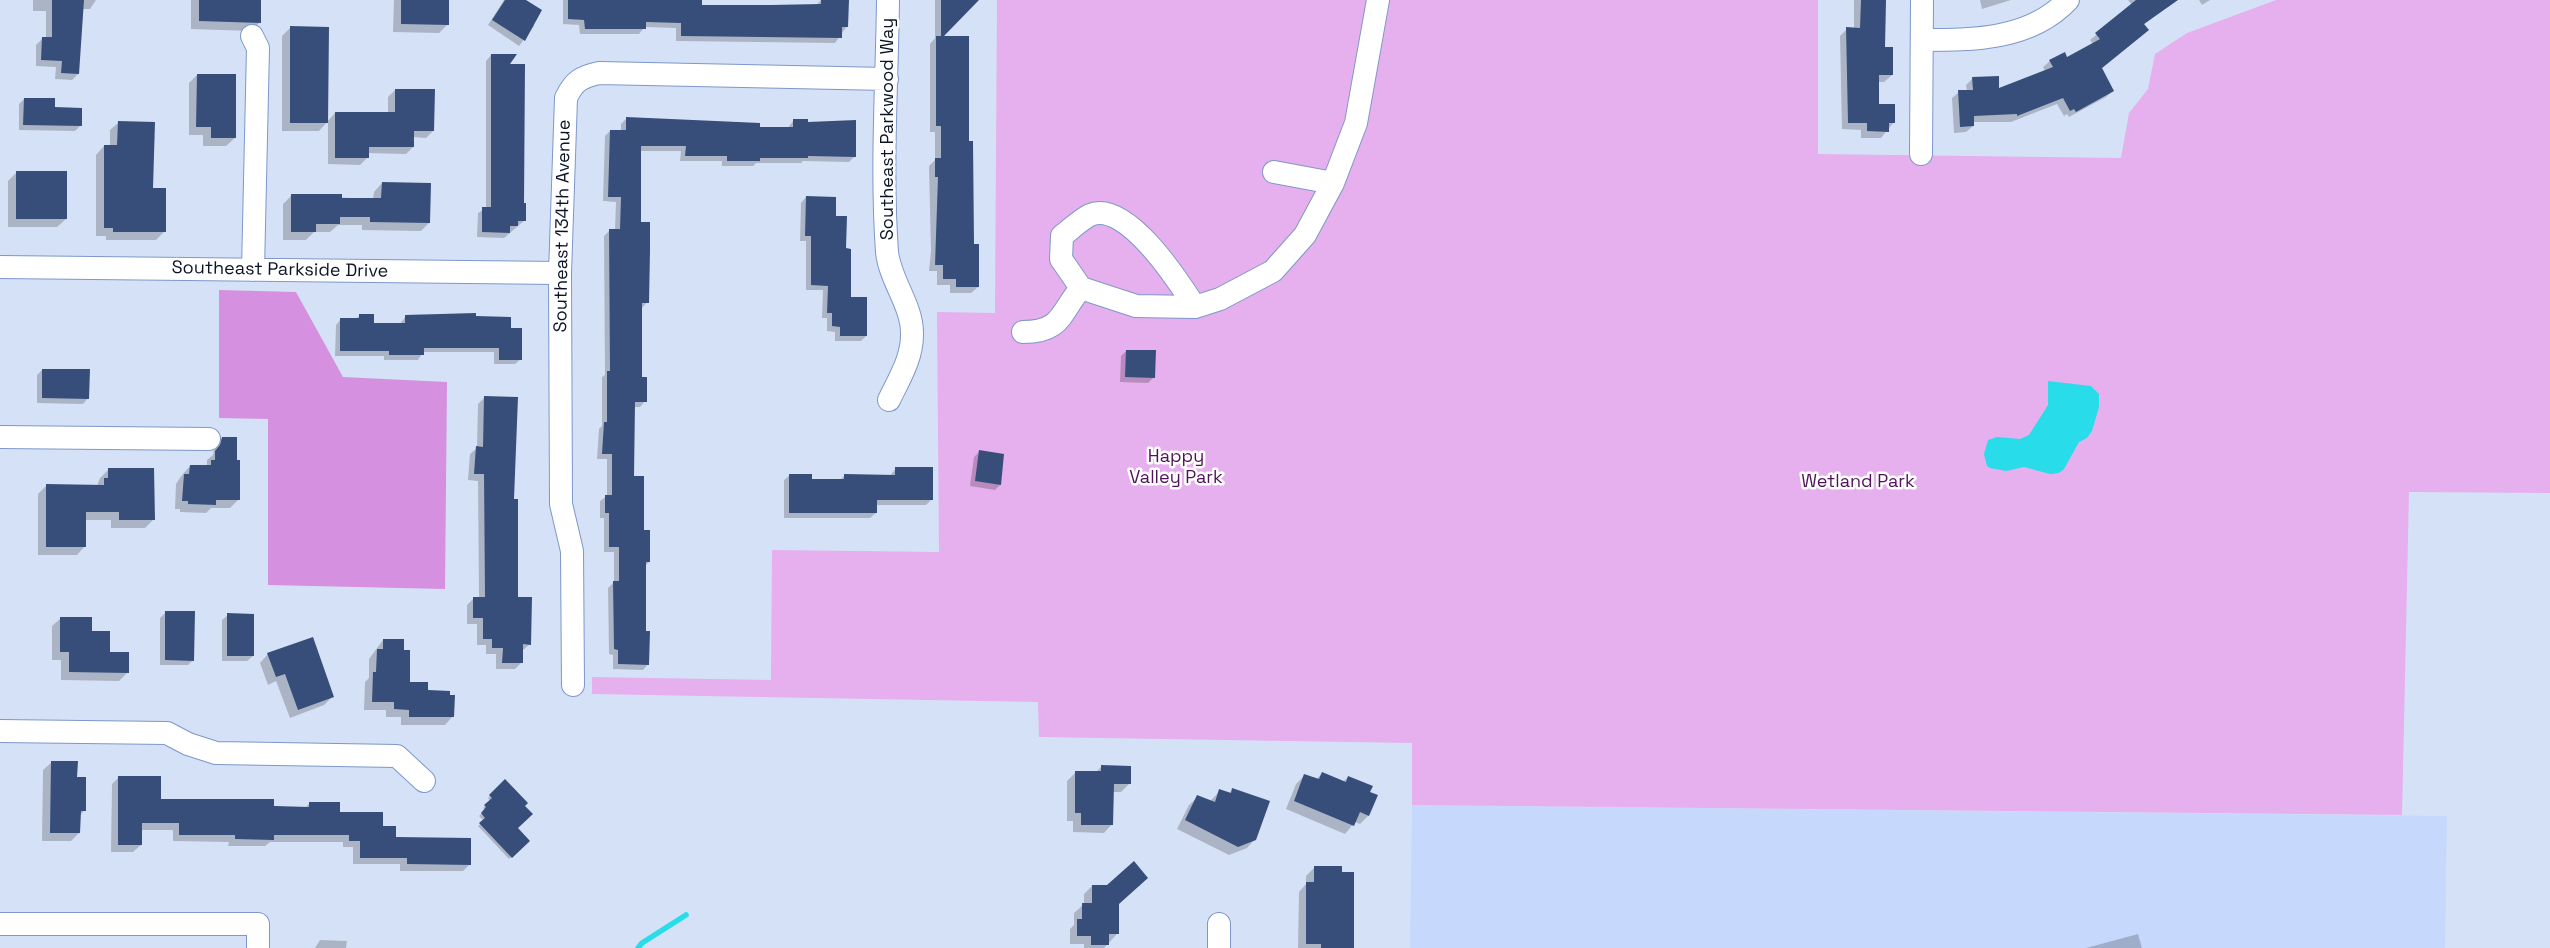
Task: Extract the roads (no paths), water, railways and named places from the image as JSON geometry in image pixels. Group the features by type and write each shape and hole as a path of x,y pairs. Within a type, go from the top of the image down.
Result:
{"street":[{"name":"Southeast Parkwood Way","path":"888,0 886,217 888,255 896,285 910,316 912,335 909,358 889,400"},
{"path":"1195,307 1162,257 1127,225 1111,215 1091,215 1062,236 1061,259 1081,288 1136,306 1195,307 1220,299 1273,271 1305,235 1334,183 1356,123 1378,0"},
{"path":"1921,154 1922,0"},
{"path":"1922,40 1978,40 2023,30 2057,11 2068,0"},
{"path":"252,36 258,48 253,270"},
{"name":"Southeast 134th Avenue","path":"573,685 572,551 561,504 560,273 566,98 572,85 582,76 598,72 887,79"},
{"path":"1274,172 1334,183"},
{"name":"Southeast Parkside Drive","path":"0,267 560,273"},
{"path":"1023,332 1044,331 1057,324 1081,288"},
{"path":"0,437 209,439"},
{"path":"0,731 167,733 188,744 216,753 397,756 424,781"},
{"path":"0,924 258,924 258,948"},
{"path":"1219,924 1219,948"}],"water":[{"path":"2048,381 2091,386 2099,394 2099,407 2092,431 2087,438 2079,442 2064,469 2059,473 2050,474 2024,467 2006,471 1987,466 1984,454 1988,440 1997,437 2020,439 2029,435 2048,405"}],"waterway":[{"path":"638,948 642,943 686,915"}],"park label":[{"name":"Happy Valley Park","path":"1176,467"},
{"name":"Wetland Park","path":"1858,482"}]}
